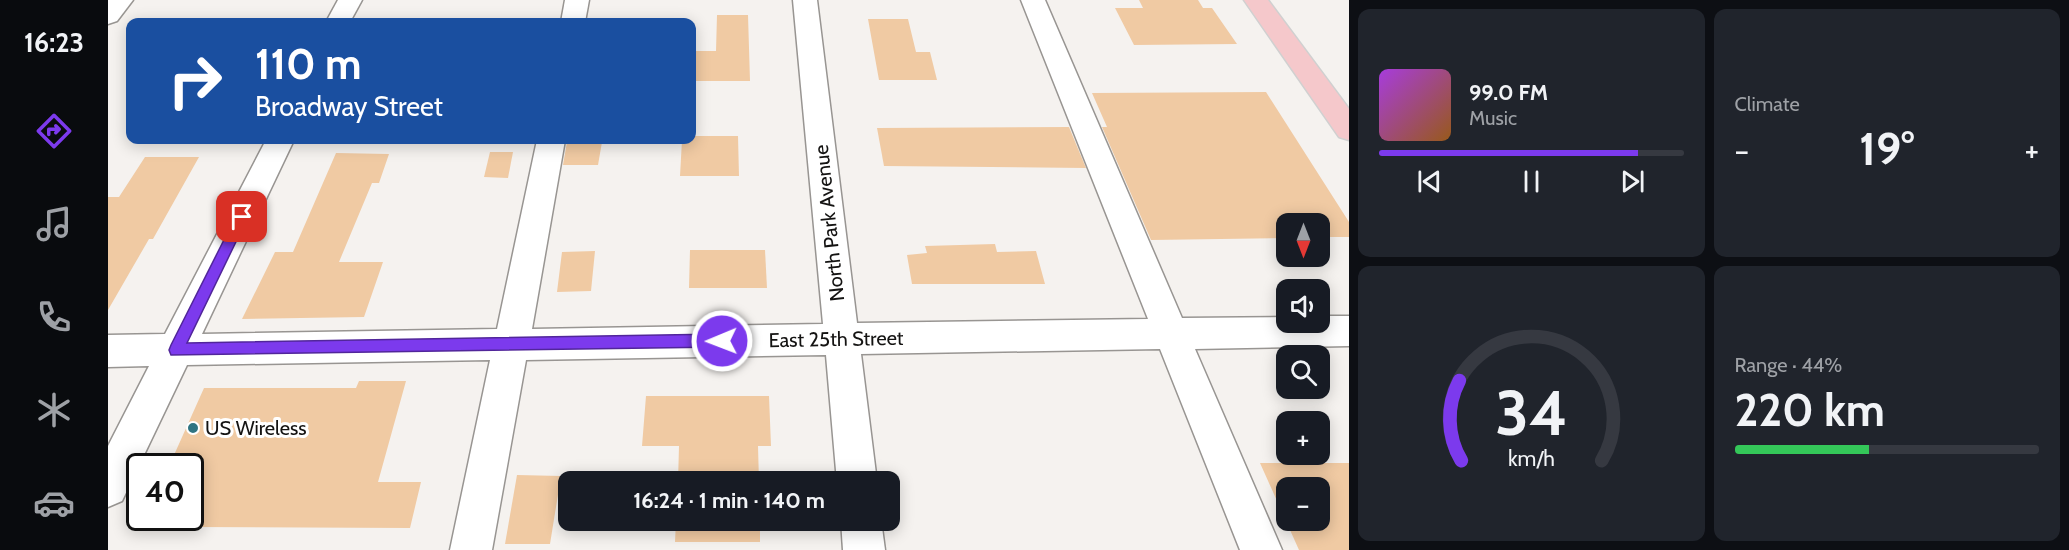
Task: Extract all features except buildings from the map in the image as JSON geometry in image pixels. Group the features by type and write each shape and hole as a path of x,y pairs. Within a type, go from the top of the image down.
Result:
{"main road":[{"path":"1256,0 1347,125"}],"street":[{"path":"108,16 121,0"},
{"path":"341,18 350,0"},
{"path":"574,18 577,0"},
{"name":"North Park Avenue","path":"805,0 856,471"},
{"path":"1033,0 1261,550"},
{"path":"108,487 278,144"},
{"path":"471,550 549,144"},
{"name":"East 25th Street","path":"108,351 1349,331"},
{"path":"862,531 864,550"}],"place":[{"name":"US Wireless","path":"193,428"}],"route":[{"path":"242,217 176,350 722,341"}]}
